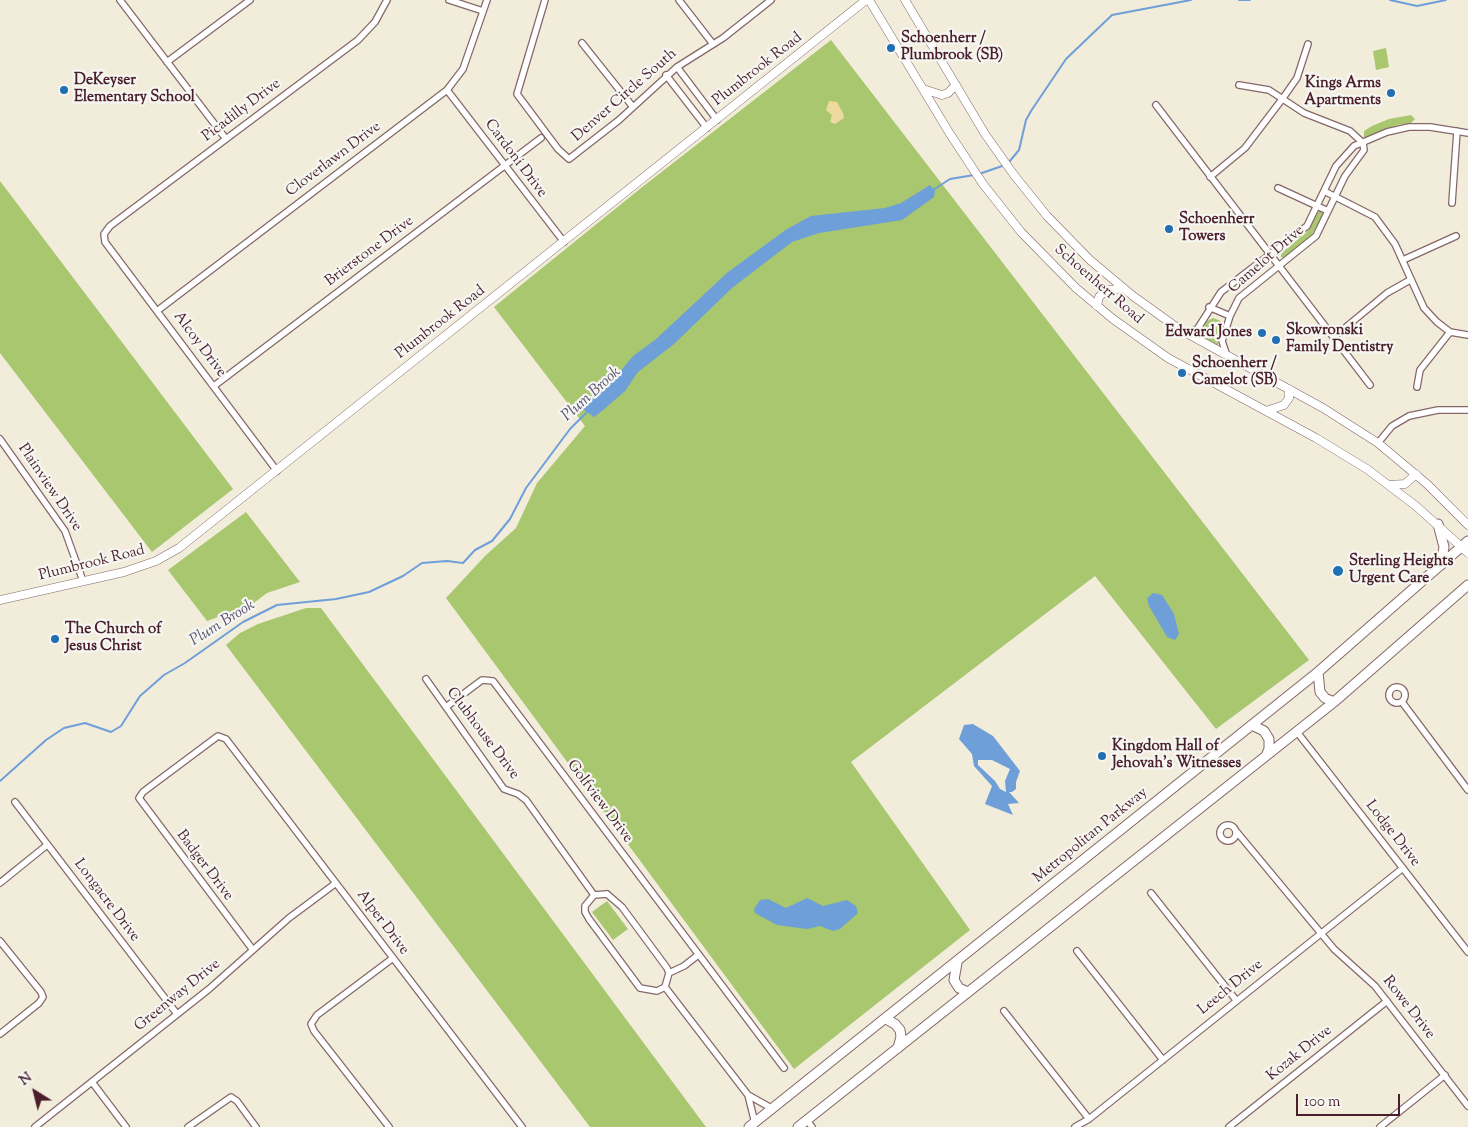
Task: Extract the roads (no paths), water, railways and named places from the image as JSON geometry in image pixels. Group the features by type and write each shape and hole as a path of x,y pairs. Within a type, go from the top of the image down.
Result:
{"main road":[{"name":"Schoenherr Road","path":"867,0 983,184 1038,251 1097,306 1168,358 1330,446 1389,485 1466,547"},
{"name":"Plumbrook Road","path":"0,600 142,567 168,555 194,538 867,0"},
{"name":"Schoenherr Road","path":"905,0 985,134 1008,167 1062,233 1122,288 1189,335 1335,415 1378,443 1416,474 1468,525"},
{"path":"923,89 942,95 948,93 956,85"},
{"path":"1097,306 1100,297 1105,291 1122,288"},
{"path":"1266,411 1284,405 1289,398 1289,389"},
{"path":"1389,485 1405,484 1416,474"},
{"path":"1438,524 1444,547 1440,565"},
{"name":"Metropolitan Parkway","path":"752,1125 1318,672 1440,565 1466,547"},
{"path":"798,1127 809,1124 898,1048 1297,732 1468,585"},
{"path":"1318,672 1320,692 1325,698 1334,702"},
{"path":"1252,725 1264,731 1269,739 1269,749 1264,758"},
{"path":"958,962 954,980 959,988 968,992"},
{"path":"886,1019 895,1024 900,1030 901,1037 898,1048"}],"street":[{"path":"120,0 226,139"},
{"path":"167,62 250,0"},
{"name":"Picadilly Drive","path":"104,234 110,226 358,40 375,22 387,0"},
{"path":"449,0 483,11"},
{"name":"Cloverlawn Drive","path":"157,311 447,90 463,69 487,0"},
{"name":"Denver Circle South","path":"545,0 517,94 558,149 569,159 633,107 666,75 713,44 771,0"},
{"path":"679,0 713,44"},
{"path":"582,43 633,107"},
{"path":"1210,177 1245,148 1283,98 1296,78 1308,44"},
{"path":"677,67 717,120"},
{"path":"666,75 707,128"},
{"path":"1239,85 1261,88 1283,98 1304,114 1350,131 1363,143"},
{"name":"Cardoni Drive","path":"447,90 564,242"},
{"path":"1156,105 1370,385"},
{"name":"Camelot Drive","path":"1189,335 1201,324 1209,307 1221,292 1271,256 1307,226 1339,163 1354,146 1387,132 1409,127 1430,127 1468,133"},
{"path":"1452,203 1457,131"},
{"name":"Brierstone Drive","path":"214,386 504,164 541,138"},
{"name":"Camelot Drive","path":"1228,358 1222,341 1230,316 1239,298 1312,240 1344,176 1364,150 1363,143"},
{"path":"1278,188 1328,211"},
{"path":"1324,191 1375,217 1395,244 1424,308 1450,332 1468,335"},
{"name":"Alcoy Drive","path":"104,234 103,239 277,471"},
{"path":"1402,260 1456,236"},
{"path":"1242,277 1250,288"},
{"path":"1334,338 1387,293 1410,280"},
{"path":"1209,307 1230,316"},
{"path":"1417,387 1420,370 1450,332"},
{"path":"1378,443 1392,426 1409,416 1438,410 1468,410"},
{"name":"Plainview Drive","path":"0,439 65,531 83,581"},
{"name":"Clubhouse Drive","path":"426,679 504,789 518,794 526,800 594,894"},
{"name":"Golfview Drive","path":"446,708 482,680 493,681 698,955"},
{"path":"1402,702 1467,787"},
{"name":"Lodge Drive","path":"1297,732 1468,952"},
{"name":"Badger Drive","path":"220,736 215,737 140,796 141,804 253,950"},
{"name":"Alper Drive","path":"220,736 226,739 522,1127"},
{"name":"Longacre Drive","path":"15,802 177,1014"},
{"path":"1232,840 1236,836 1233,826 1228,825 1221,828 1222,838 1232,840 1242,840"},
{"name":"Rowe Drive","path":"1236,831 1334,949 1366,976 1468,1106"},
{"path":"0,883 47,845"},
{"name":"Leech Drive","path":"1075,1127 1089,1119 1402,868"},
{"name":"Greenway Drive","path":"35,1127 177,1014 289,918 336,883"},
{"path":"1151,893 1236,1000"},
{"path":"670,973 612,896 594,894 585,906 585,912 640,988 647,991 657,991 665,987 670,973 698,955 784,1068"},
{"path":"0,941 41,992 42,997 39,1003 0,1034"},
{"path":"1077,951 1163,1060"},
{"path":"389,1127 314,1031 312,1024 317,1016 393,958"},
{"path":"665,987 748,1095 773,1109"},
{"name":"Kozak Drive","path":"1229,1127 1387,1001"},
{"path":"1004,1011 1089,1119"},
{"path":"1380,1127 1445,1075"},
{"path":"92,1082 126,1127"},
{"path":"748,1095 752,1125"},
{"path":"188,1127 231,1097 237,1101 256,1127"}],"water":[{"path":"930,185 935,191 934,197 902,220 819,233 792,242 732,288 674,344 638,372 625,391 602,411 594,417 584,410 583,406 585,403 605,390 633,356 655,340 728,272 787,229 811,216 885,208 901,203"},
{"path":"1153,593 1162,595 1174,614 1179,634 1175,640 1167,637 1149,606 1147,598"},
{"path":"973,724 993,736 1020,771 1016,782 1016,789 1009,792 1019,803 1008,804 1013,815 985,804 992,786 974,766 972,754 959,739 964,725","holes":["978,760 992,760 1010,769 1005,781 1006,792 1000,789 995,781 978,765"]},
{"path":"807,898 823,906 847,900 856,906 858,913 840,929 833,931 820,926 807,929 777,925 755,913 754,909 760,900 768,899 786,908"}],"waterway":[{"name":"Plum Brook","path":"1009,162 1019,150 1026,120 1066,59 1112,15 1191,0"},
{"name":"Plum Brook","path":"1239,0 1250,0"},
{"name":"Plum Brook","path":"1390,0 1417,6 1446,0"},
{"name":"Plum Brook","path":"979,174 1005,165"},
{"name":"Plum Brook","path":"933,190 950,179 974,175"},
{"name":"Plum Brook","path":"0,781 46,740 64,728 85,723 111,732 121,726 140,696 164,675 185,663 243,622 277,605 336,599 369,592 403,576 422,563 447,561 463,563 475,550 492,541 510,519 526,488 570,429 588,411"}],"place":[{"name":"Schoenherr / Plumbrook (SB)","path":"891,48"},
{"name":"DeKeyser Elementary School","path":"64,90"},
{"name":"Kings Arms Apartments","path":"1391,93"},
{"name":"Schoenherr Towers","path":"1169,229"},
{"name":"Edward Jones","path":"1262,333"},
{"name":"Skowronski Family Dentistry","path":"1276,340"},
{"name":"Schoenherr / Camelot (SB)","path":"1182,373"},
{"name":"Sterling Heights Urgent Care","path":"1338,571"},
{"name":"The Church of Jesus Christ","path":"55,639"},
{"name":"Kingdom Hall of Jehovah's Witnesses","path":"1102,756"}]}
